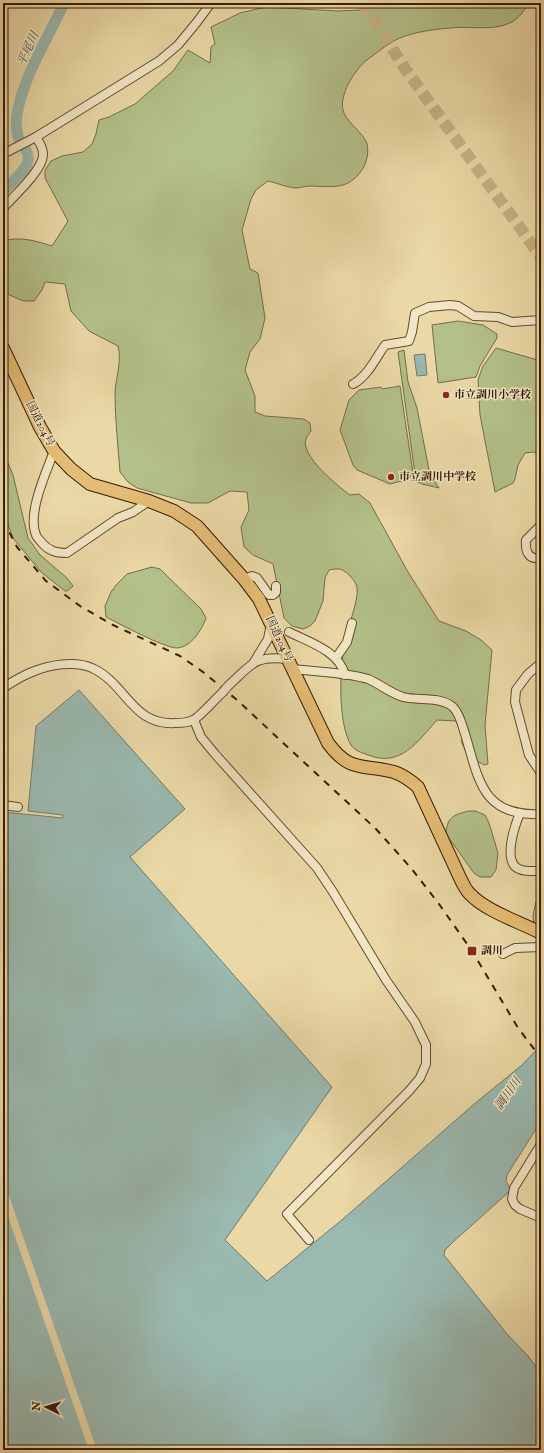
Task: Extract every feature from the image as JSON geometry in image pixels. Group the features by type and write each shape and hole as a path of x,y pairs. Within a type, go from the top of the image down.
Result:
{"highway":[{"name":"国道204号","path":"3,348 7,368 54,451 70,469 90,484 150,501 174,511 196,526 244,579 259,599 328,744 336,754 359,767 394,772 408,778 418,787 460,880 469,893 479,903 541,933"}],"street":[{"path":"3,154 34,138 159,61 178,45 211,3"},
{"path":"3,208 33,175 41,163 44,155 42,146 34,138"},
{"path":"353,384 363,376 385,345 409,340 415,313 428,307 450,304 458,306 474,316 498,316 512,322 541,320"},
{"path":"54,451 35,506 33,521 36,536 45,546 57,554 67,553 118,518 133,512 150,501"},
{"path":"541,525 532,532 526,540 525,549 533,558 541,558"},
{"path":"244,579 252,576 257,578 269,595 273,595 276,592 276,586"},
{"path":"3,688 33,672 54,666 78,664 91,667 103,673 143,716 166,724 182,723 194,720 254,662 268,639 271,622"},
{"path":"336,658 347,642 352,623"},
{"path":"289,632 336,658 343,668 345,675"},
{"path":"254,662 267,658 366,679 404,697 440,701 452,707 460,718 478,778 487,796 506,810 541,814"},
{"path":"541,663 528,674 516,690 515,702 528,755 541,773"},
{"path":"194,720 201,737 210,749 317,868 386,980 415,1022 426,1045 426,1064 420,1078 409,1091 286,1214 309,1240"},
{"path":"3,805 18,806"},
{"path":"520,812 511,843 511,859 514,865 519,869 541,871"},
{"path":"503,954 515,948 541,946"},
{"path":"541,1144 514,1188 512,1199 515,1205 520,1209 541,1218"}],"green space":[{"path":"381,3 528,3 522,13 515,20 507,24 489,28 460,27 438,29 412,34 391,42 362,64 348,84 342,106 346,117 366,140 368,150 365,163 359,174 354,179 339,186 308,186 295,188 268,181 256,190 251,199 242,230 250,269 258,273 265,318 260,339 250,352 245,370 255,396 255,412 265,416 304,419 310,423 311,431 306,439 306,446 314,462 344,491 350,495 359,494 370,503 408,572 439,621 466,631 481,640 492,650 485,725 488,764 484,765 467,755 462,743 461,731 456,721 437,720 416,744 399,755 390,758 380,758 368,755 352,747 343,722 341,678 346,634 355,606 357,593 357,587 354,581 342,570 329,570 325,578 323,601 315,621 310,626 303,629 292,626 284,618 273,564 253,555 244,547 241,527 249,510 247,492 230,491 208,503 191,503 137,488 128,482 120,472 117,432 115,392 119,363 118,346 89,331 71,311 65,284 45,282 42,290 34,301 23,301 3,292 3,241 22,239 52,246 68,221 45,178 45,170 51,161 62,156 83,152 92,144 99,120 109,117 135,104 173,71 188,50 210,63 211,47 215,44 211,27 240,13 266,7 338,11 360,10"},
{"path":"458,321 483,325 497,334 497,338 480,366 476,377 438,383 432,325"},
{"path":"496,348 541,361 541,456 534,452 525,453 518,465 513,483 495,492 480,415 478,380 483,366"},
{"path":"404,350 408,382 417,408 430,475 439,488 416,481 398,352"},
{"path":"400,386 413,473 409,479 390,484 357,470 353,465 340,430 349,400 359,390 381,387 382,389"},
{"path":"3,451 13,475 28,538 40,555 67,578 73,586 67,591 41,572 13,538 3,511"},
{"path":"152,567 160,569 201,609 206,618 202,628 187,645 177,648 162,644 106,617 105,606 116,585 127,574"},
{"path":"475,811 485,815 489,823 498,853 496,870 491,877 480,877 474,873 446,834 449,820 459,814"},
{"path":"541,900 541,928 534,927 533,915 536,902"}],"water":[{"path":"25,166 20,176 3,197 3,188"},
{"path":"425,354 427,375 417,376 414,355"},
{"name":"調川川","path":"79,690 185,809 130,857 332,1087 225,1240 267,1281 343,1219 473,1105 522,1065 541,1045 541,1121 507,1175 506,1181 511,1190 452,1243 445,1250 444,1255 507,1334 528,1356 541,1373 541,1450 3,1450 3,812 63,818 63,815 28,811 36,726"}],"pier":[{"path":"3,1179 97,1450 89,1450 3,1202"}],"waterway":[{"name":"平尾川","path":"3,191 19,175 27,164 28,156 19,139 17,128 20,100 30,72 64,3"}],"tunnel":[{"path":"363,3 404,67 541,257"}],"railway":[{"path":"3,520 17,547 46,581 80,606 113,625 180,656 203,672 237,700 376,829 411,868 439,904 472,951 518,1028 541,1058"}],"place":[{"name":"市立調川小学校","path":"446,395"},
{"name":"市立調川中学校","path":"391,477"},
{"name":"調川","path":"472,951"}]}
